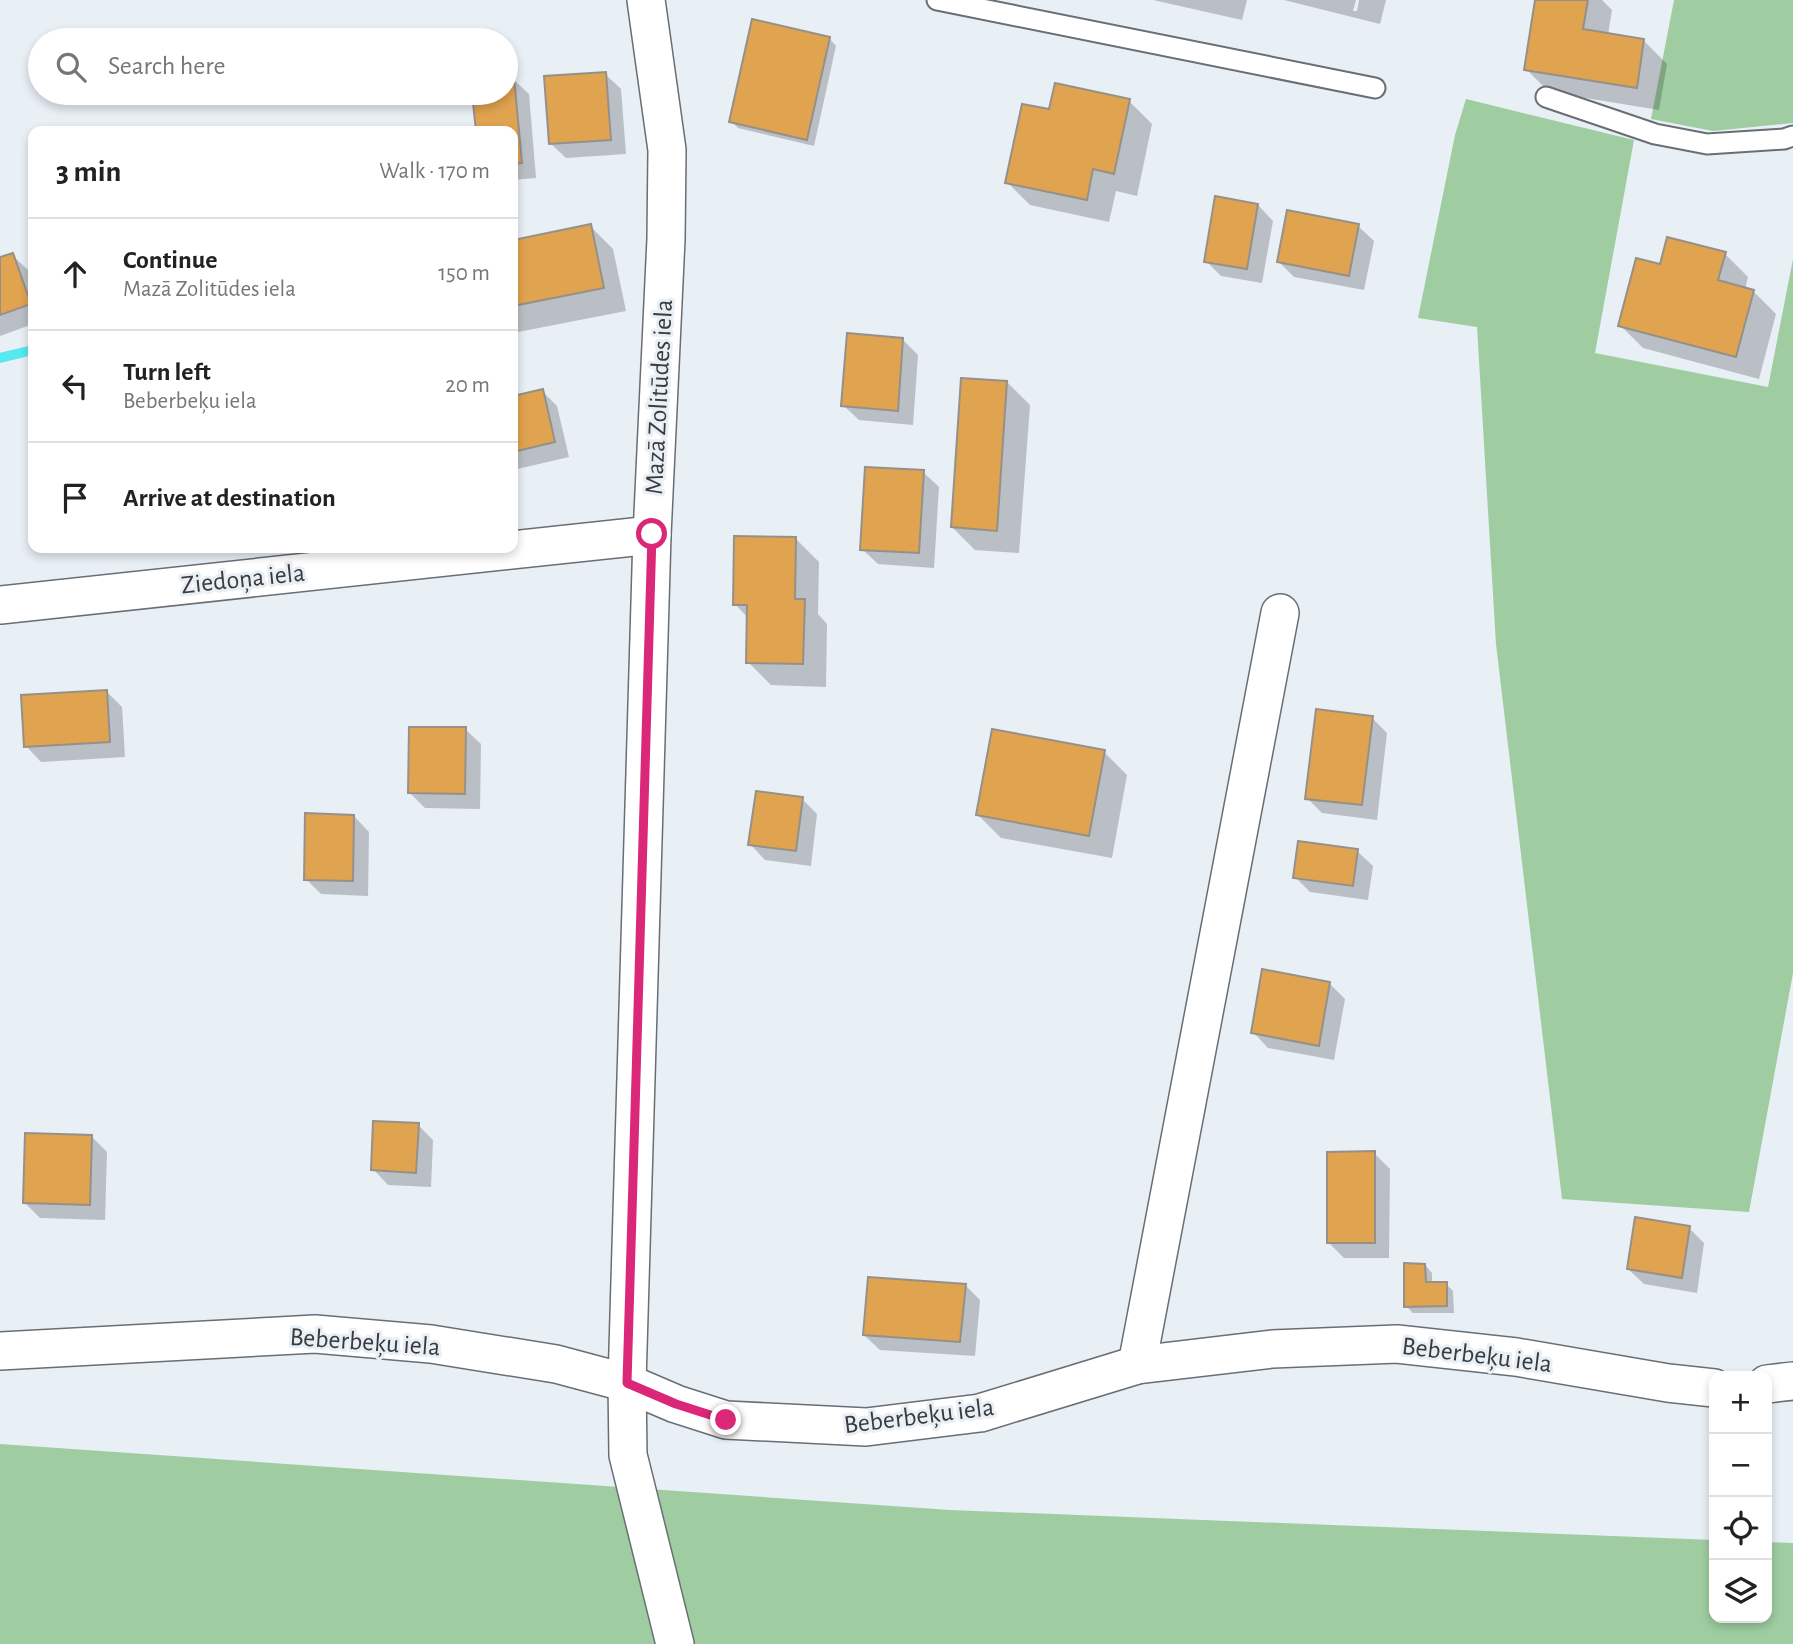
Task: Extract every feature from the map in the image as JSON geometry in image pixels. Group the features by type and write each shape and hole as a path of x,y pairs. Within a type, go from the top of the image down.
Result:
{"street":[{"name":"Mazā Zolitūdes iela","path":"646,0 667,150 666,239 652,534 627,1383 628,1455 675,1644"},
{"name":"Ziedoņa iela","path":"518,549 652,534"},
{"name":"Ziedoņa iela","path":"0,605 478,553"},
{"path":"1137,1365 1280,613"},
{"name":"Beberbeķu iela","path":"0,1350 315,1334 430,1344 555,1364 627,1383 676,1404 726,1420 866,1427 980,1413 1137,1365 1272,1349 1397,1344 1516,1357 1709,1387"},
{"path":"1772,1383 1793,1381"}],"lane":[{"path":"937,0 1374,88"},
{"path":"1546,97 1655,134 1707,144 1784,139 1793,136"}],"green space":[{"path":"1674,0 1793,0 1793,123 1713,131 1651,119"},
{"path":"1466,99 1634,140 1595,353 1768,387 1793,259 1793,973 1749,1212 1562,1199 1496,644 1477,327 1418,318 1455,135"},
{"path":"0,1444 950,1510 1709,1540 1709,1623 1772,1623 1772,1542 1793,1543 1793,1644 0,1644"}],"building":[{"path":"1535,0 1588,0 1583,29 1644,39 1637,88 1524,70"},
{"path":"752,19 830,37 807,140 729,122"},
{"path":"606,72 611,140 549,144 544,76"},
{"path":"1055,83 1130,99 1114,174 1093,169 1087,200 1005,183 1022,104 1049,109"},
{"path":"473,105 517,105 522,163 518,163 518,126 475,126"},
{"path":"1215,196 1258,204 1247,269 1204,262"},
{"path":"1287,210 1359,224 1349,276 1277,262"},
{"path":"591,224 604,288 518,305 518,239"},
{"path":"1667,237 1726,252 1718,280 1754,290 1736,357 1618,326 1636,258 1660,264"},
{"path":"13,253 28,296 28,305 0,315 0,257"},
{"path":"847,333 903,338 898,411 841,406"},
{"path":"961,378 1007,381 997,531 951,527"},
{"path":"543,389 555,442 518,451 518,395"},
{"path":"865,467 924,470 919,553 860,550"},
{"path":"734,536 796,537 795,599 805,599 803,664 746,663 747,605 733,605"},
{"path":"107,690 110,742 24,747 21,695"},
{"path":"1316,709 1373,716 1362,805 1305,799"},
{"path":"409,727 466,727 465,794 408,793"},
{"path":"992,729 1105,750 1089,836 976,815"},
{"path":"756,791 803,797 796,851 748,845"},
{"path":"305,813 354,815 353,881 304,880"},
{"path":"1298,841 1358,849 1353,886 1293,878"},
{"path":"1262,969 1330,982 1319,1046 1251,1033"},
{"path":"373,1121 419,1123 416,1173 371,1170"},
{"path":"25,1133 92,1135 90,1205 23,1203"},
{"path":"1375,1151 1375,1243 1327,1243 1327,1152"},
{"path":"1635,1217 1690,1226 1682,1278 1627,1269"},
{"path":"1404,1263 1425,1264 1426,1282 1447,1282 1447,1306 1404,1307"},
{"path":"868,1277 966,1284 960,1342 863,1335"}],"waterway":[{"path":"0,358 28,351"}],"route":[{"path":"652,534 627,1383 676,1404 726,1420"}]}
